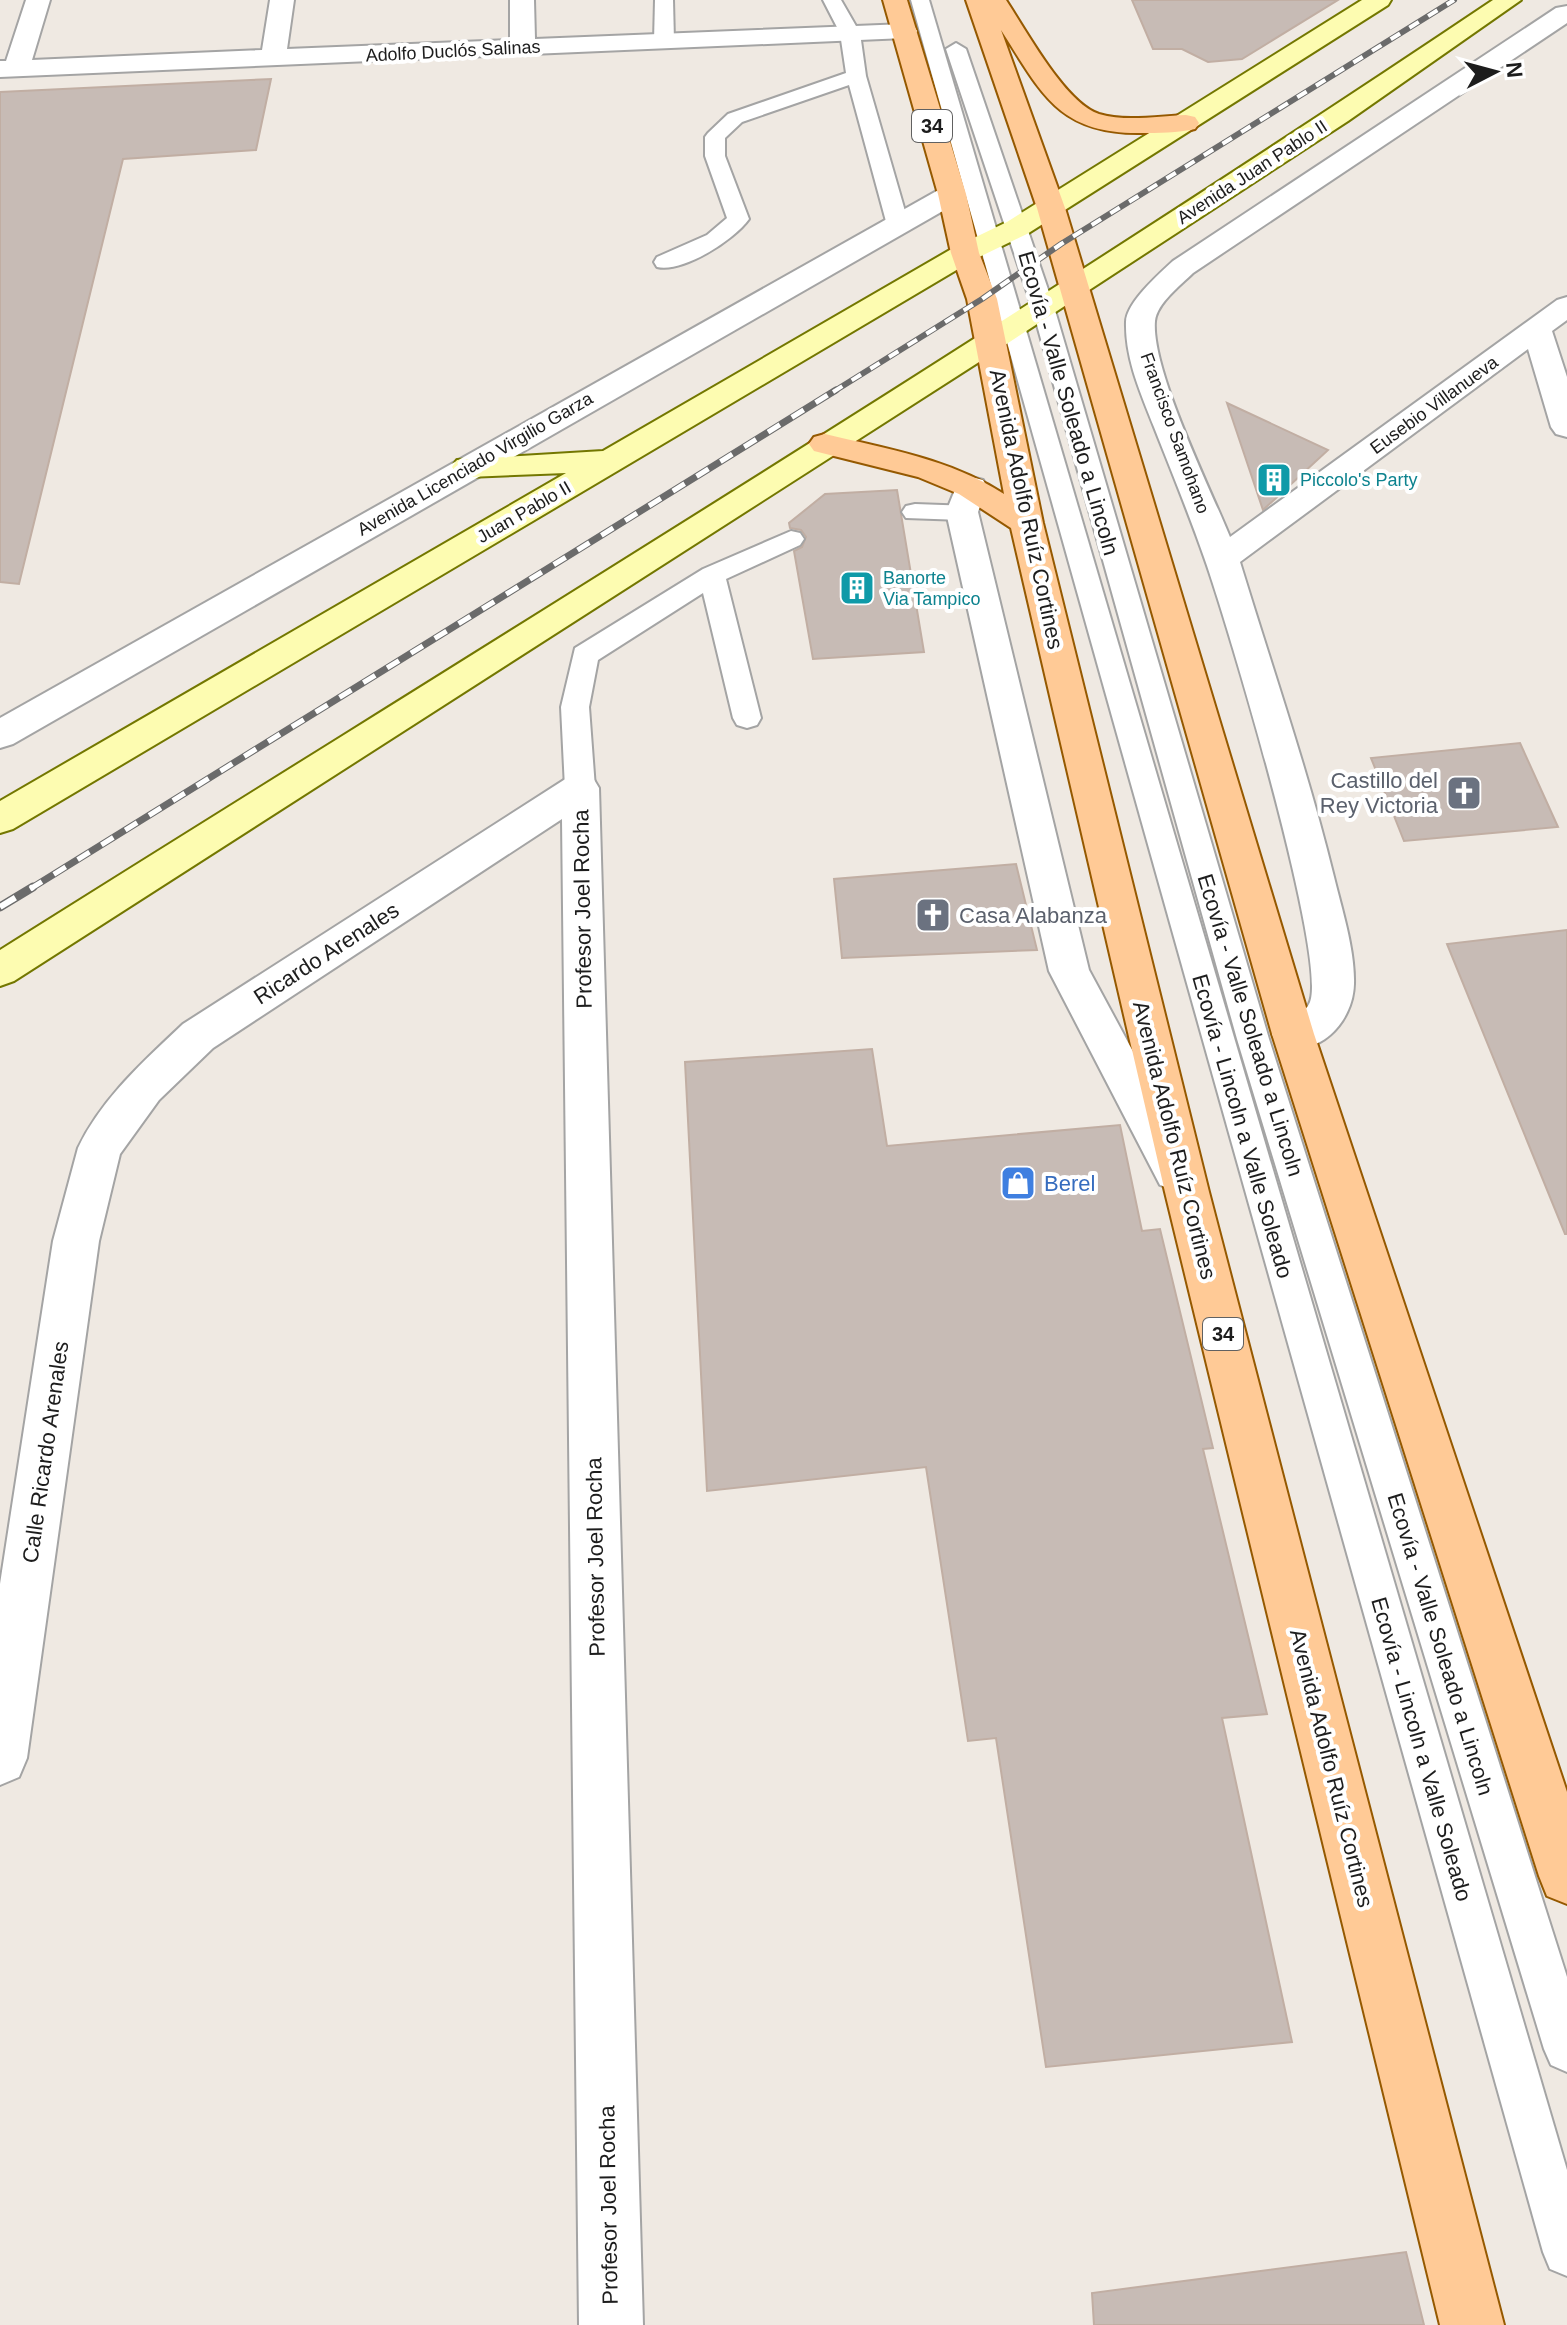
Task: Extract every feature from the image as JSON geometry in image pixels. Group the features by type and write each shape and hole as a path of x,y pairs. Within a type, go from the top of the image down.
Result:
{"main road":[{"name":"34","path":"895,0 952,194 1005,233 1058,297 1293,1034 1567,1876"},
{"name":"34","path":"978,0 1005,233"},
{"path":"994,0 1062,99 1086,118 1115,123 1186,123"},
{"path":"1005,233 1379,0"},
{"name":"Avenida Juan Pablo II","path":"1002,332 1509,0"},
{"name":"Juan Pablo II","path":"0,819 1005,233"},
{"path":"0,970 1002,332"},
{"name":"Avenida Adolfo Ruíz Cortines","path":"1002,332 1026,523 1187,1192 1472,2325"},
{"path":"825,444 915,465 966,500 1026,523"},
{"path":"468,467 612,460"}],"street":[{"path":"8,68 38,0"},
{"path":"273,59 282,0"},
{"path":"522,0 523,48"},
{"name":"Francisco Samohano","path":"1293,1034 1317,1024 1330,1010 1334,983 1324,918 1301,821 1222,559 1153,386 1143,350 1140,318 1156,293 1183,267 1565,13"},
{"name":"Adolfo Duclós Salinas","path":"8,68 905,31"},
{"name":"Avenida Licenciado Virgilio Garza","path":"0,735 952,194"},
{"name":"Eusebio Villanueva","path":"1222,559 1567,306"},
{"path":"1537,330 1567,427"},
{"path":"966,500 1069,971 1187,1192"},
{"name":"Ricardo Arenales","path":"100,1148 144,1087 198,1036 580,788"},
{"name":"Profesor Joel Rocha","path":"580,788 611,2325"},
{"name":"Calle Ricardo Arenales","path":"0,1758 76,1241 100,1148"}],"lane":[{"path":"664,0 664,41"},
{"path":"832,0 850,33 856,76 898,225"},
{"name":"Ecovía - Lincoln a Valle Soleado","path":"920,0 1005,233 1002,332 1567,2252"},
{"name":"Ecovía - Valle Soleado a Lincoln","path":"940,0 1005,233"},
{"path":"665,262 730,231 738,219 715,156 715,137 735,118 856,76"},
{"name":"Ecovía - Valle Soleado a Lincoln","path":"1058,297 1253,1039 1567,2049"},
{"path":"915,512 966,500"},
{"path":"580,788 574,730 585,655 712,575 791,539"},
{"path":"712,575 747,718"}],"building":[{"path":"1132,0 1338,0 1242,59 1208,62 1182,49 1153,49"},
{"path":"271,79 256,150 123,159 19,584 0,582 0,92"},
{"name":"Piccolo's Party","path":"1227,403 1328,450 1263,510"},
{"name":"Banorte Via Tampico","path":"897,490 924,652 813,659 794,551 802,547 806,537 801,530 790,528 789,523 825,494"},
{"name":"Castillo del Rey Victoria","path":"1520,743 1558,827 1404,841 1371,758"},
{"name":"Casa Alabanza","path":"1016,864 1037,950 842,958 834,879"},
{"path":"1567,930 1567,1234 1565,1234 1447,944"},
{"path":"872,1049 887,1146 1120,1125 1142,1231 1160,1229 1213,1448 1203,1449 1267,1714 1222,1718 1292,2042 1046,2067 996,1738 968,1741 926,1467 707,1491 685,1062"},
{"path":"1406,2252 1424,2325 1094,2325 1092,2293"}],"railway":[{"path":"833,392 982,299 1061,244 1454,0"},
{"path":"30,889 836,390"},
{"path":"0,907 33,887"}],"place":[{"name":"Piccolo's Party","path":"1274,480"},
{"name":"Banorte Via Tampico","path":"857,588"},
{"name":"Castillo del Rey Victoria","path":"1464,793"},
{"name":"Casa Alabanza","path":"933,915"},
{"name":"Berel","path":"1018,1183"}]}
